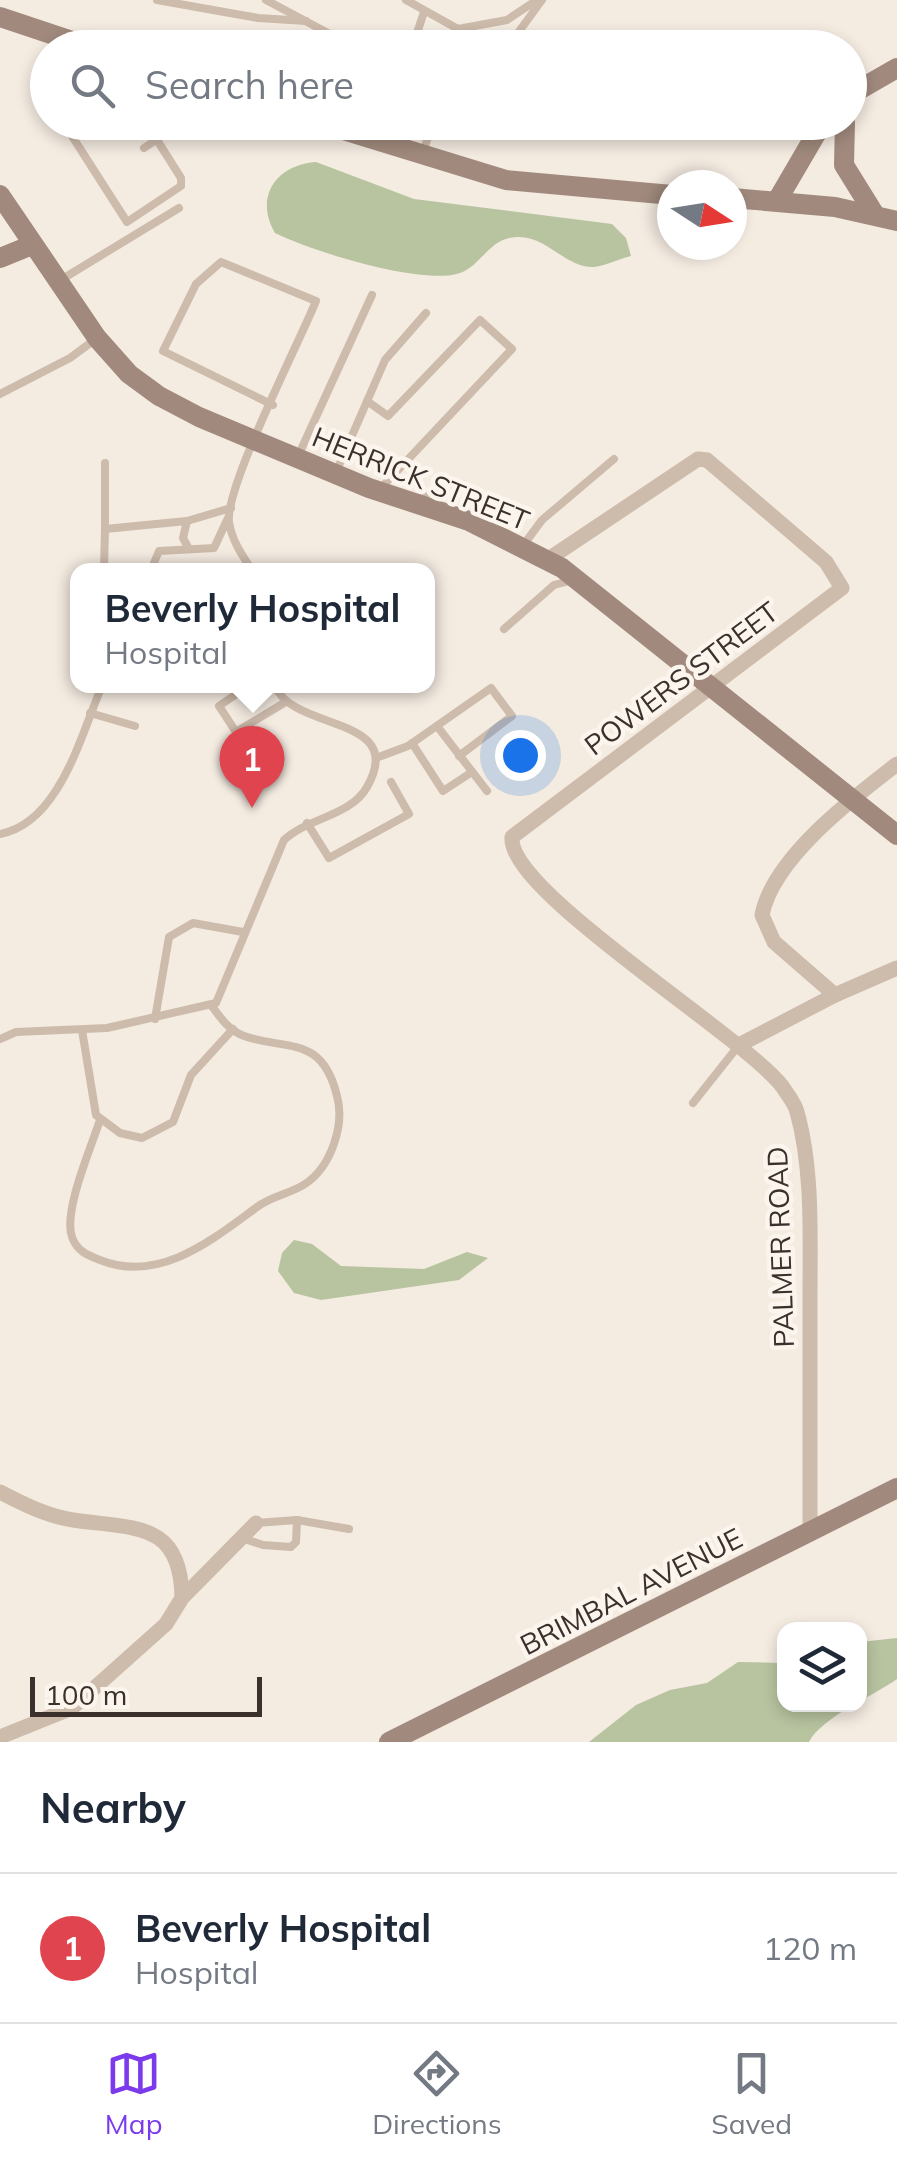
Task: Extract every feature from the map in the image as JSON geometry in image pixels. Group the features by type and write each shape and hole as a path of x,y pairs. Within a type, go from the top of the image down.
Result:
{"main road":[{"path":"0,17 30,30"},
{"path":"867,87 897,68"},
{"path":"369,140 536,186 657,195"},
{"path":"778,200 813,140"},
{"path":"844,140 844,165 875,216"},
{"name":"HERRICK STREET","path":"0,195 97,338 129,374 159,396 378,492 477,525 547,560 577,578 709,689 897,835"},
{"path":"747,199 778,200 897,221"},
{"path":"0,258 32,245"},
{"name":"BRIMBAL AVENUE","path":"389,1742 897,1488"}],"street":[{"name":"POWERS STREET","path":"510,849 512,837 842,588 826,562 707,460 688,464 547,560"},
{"path":"835,995 774,942 762,916 767,897 796,856 850,800 897,764"},
{"name":"PALMER ROAD","path":"510,849 521,867 585,924 698,1017 739,1045 779,1083 797,1108 810,1232 810,1532"},
{"path":"739,1045 897,968"},
{"path":"0,1492 42,1511 144,1531 167,1542 182,1567 182,1598"},
{"path":"0,1737 72,1708 166,1624 182,1598 256,1524"}],"lane":[{"path":"157,0 306,22"},
{"path":"266,0 321,30"},
{"path":"406,0 458,29 482,28 506,20 540,0"},
{"path":"519,30 540,0"},
{"path":"418,30 424,12"},
{"path":"76,140 128,222 181,186 182,178 157,140 144,148"},
{"path":"380,144 381,140"},
{"path":"421,156 427,140"},
{"path":"56,282 179,208"},
{"path":"154,563 159,551 214,548 230,513 253,440 273,405 316,302 221,262 196,284 163,351 273,405"},
{"path":"297,458 372,295"},
{"path":"335,474 385,360 426,313"},
{"path":"367,402 388,416 480,320 512,349 378,492"},
{"path":"0,394 70,358 97,338"},
{"path":"522,547 542,520 614,459"},
{"path":"104,563 106,462"},
{"path":"413,502 446,483 462,484 474,496 477,525"},
{"path":"105,528 230,513"},
{"path":"230,513 234,542 248,563"},
{"path":"187,521 183,538 190,549"},
{"path":"504,629 554,585 577,578"},
{"path":"212,1005 243,932 263,897 284,840 307,824 351,805 366,791 376,758 412,742 491,688 512,716 459,756"},
{"path":"0,834 20,828 53,794 99,693"},
{"path":"238,693 220,706 236,732 284,703"},
{"path":"279,693 284,703 355,728 376,758"},
{"path":"90,714 134,726"},
{"path":"437,726 487,791"},
{"path":"412,742 443,791 472,772"},
{"path":"307,824 329,858 409,814 391,782"},
{"path":"155,1019 169,937 193,923 243,932"},
{"path":"0,1038 16,1032 82,1030 155,1019 212,1005"},
{"path":"82,1030 100,1120 71,1212 71,1235 80,1251 104,1262 146,1268 168,1262 224,1232 261,1204 305,1184 320,1170 336,1136 338,1098 331,1078 304,1048 244,1036 212,1005"},
{"path":"100,1120 120,1134 142,1138 162,1131 172,1122 191,1076 233,1029"},
{"path":"693,1102 739,1045"},
{"path":"256,1524 297,1520 349,1529"},
{"path":"242,1538 263,1546 290,1547 296,1542 297,1520"}],"green space":[{"path":"316,162 414,199 612,224 626,238 631,256 594,267 584,266 538,241 517,237 499,242 468,269 443,276 395,271 340,257 275,233 269,220 268,196 280,176 302,164"},
{"path":"294,1240 312,1244 341,1266 424,1269 467,1252 488,1258 459,1280 321,1300 294,1293 278,1271 282,1253"},
{"path":"897,1638 897,1679 867,1697 867,1641"},
{"path":"738,1662 777,1663 777,1712 843,1712 809,1742 589,1742 636,1705 670,1690 707,1683"}],"place":[{"name":"Beverly Hospital","path":"252,808"}]}
